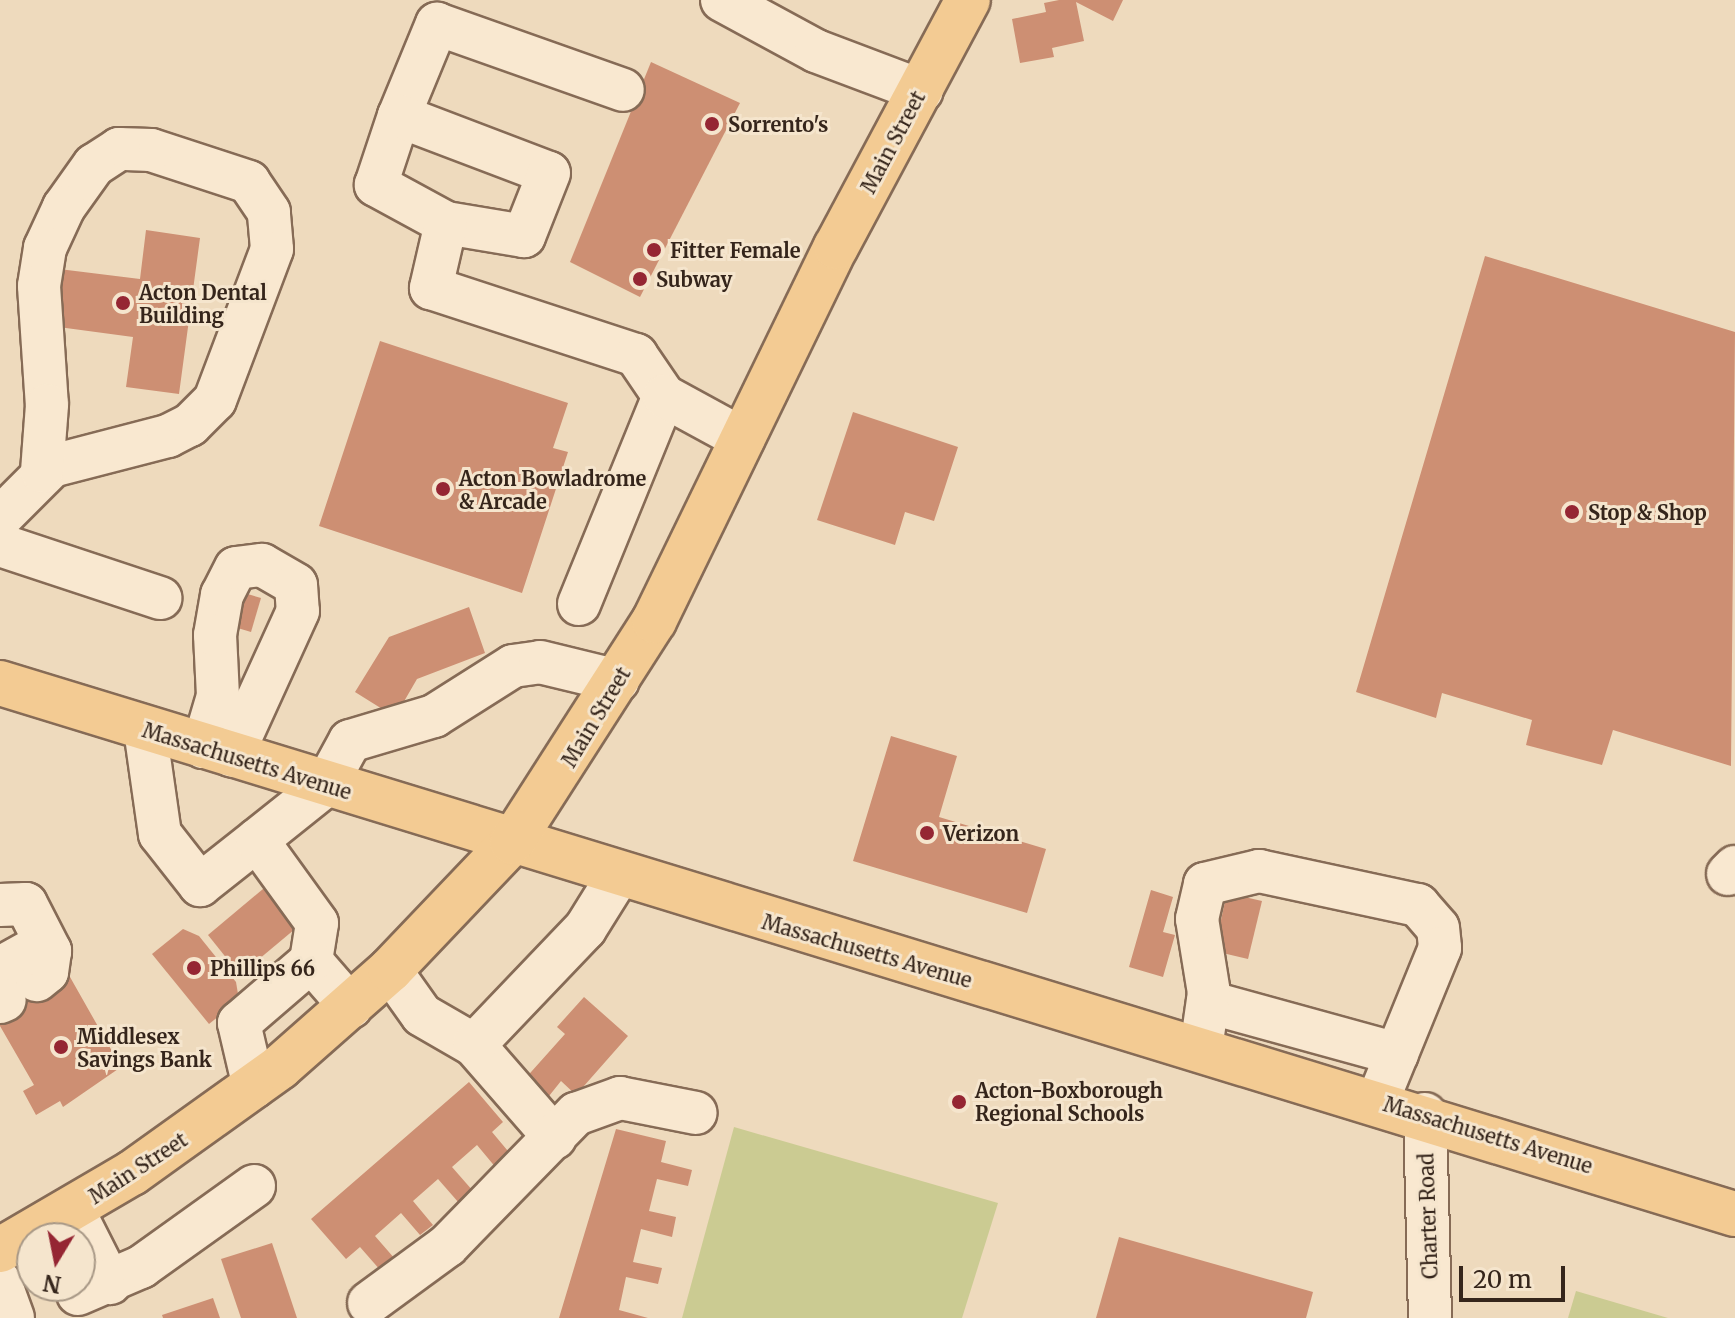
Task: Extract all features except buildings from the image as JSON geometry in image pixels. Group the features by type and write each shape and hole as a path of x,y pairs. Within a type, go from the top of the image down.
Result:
{"main road":[{"name":"Main Street","path":"0,1250 73,1210 254,1087 351,1007 390,970 512,842 618,681 968,0"},
{"name":"Massachusetts Avenue","path":"0,683 618,876 1425,1114 1735,1214"}],"street":[{"path":"722,0 816,51 922,91"},
{"path":"399,116 549,173 524,236 446,223 376,185 399,116 437,24 623,90"},
{"path":"0,518 42,472 181,431 215,400 272,249 269,212 249,182 226,169 130,148 102,157 79,186 50,233 41,266 38,320 47,405 42,472"},
{"path":"446,223 431,288 636,355 664,396 743,439"},
{"path":"579,604 664,396"},
{"path":"0,545 160,598"},
{"path":"145,729 160,834 200,885 326,785 350,741 434,716 513,666 540,662 618,681"},
{"path":"254,1087 239,1023 311,961 317,923 257,840"},
{"path":"1201,1049 1208,1002 1197,919 1205,884 1221,876 1259,871 1418,905 1438,928 1440,948 1378,1100"},
{"path":"474,1045 585,929 618,876"},
{"path":"0,905 26,904 18,980"},
{"path":"311,961 351,1007"},
{"path":"390,970 422,1015 474,1045 555,1138"},
{"path":"1208,1002 1397,1054"},
{"path":"369,1303 447,1246 576,1114 620,1098 696,1113"},
{"name":"Charter Road","path":"1425,1114 1430,1318"},
{"path":"73,1210 94,1289 254,1186"},
{"path":"0,1282 13,1318"}],"green space":[{"path":"734,1127 998,1203 962,1318 682,1318"},
{"path":"1576,1291 1668,1318 1568,1318"}],"place":[{"name":"Sorrento's","path":"712,124"},
{"name":"Fitter Female","path":"654,250"},
{"name":"Subway","path":"640,279"},
{"name":"Acton Dental Building","path":"123,303"},
{"name":"Acton Bowladrome & Arcade","path":"443,489"},
{"name":"Stop & Shop","path":"1572,512"},
{"name":"Verizon","path":"927,833"},
{"name":"Phillips 66","path":"194,968"},
{"name":"Middlesex Savings Bank","path":"61,1047"},
{"name":"Acton-Boxborough Regional Schools","path":"959,1102"}]}
